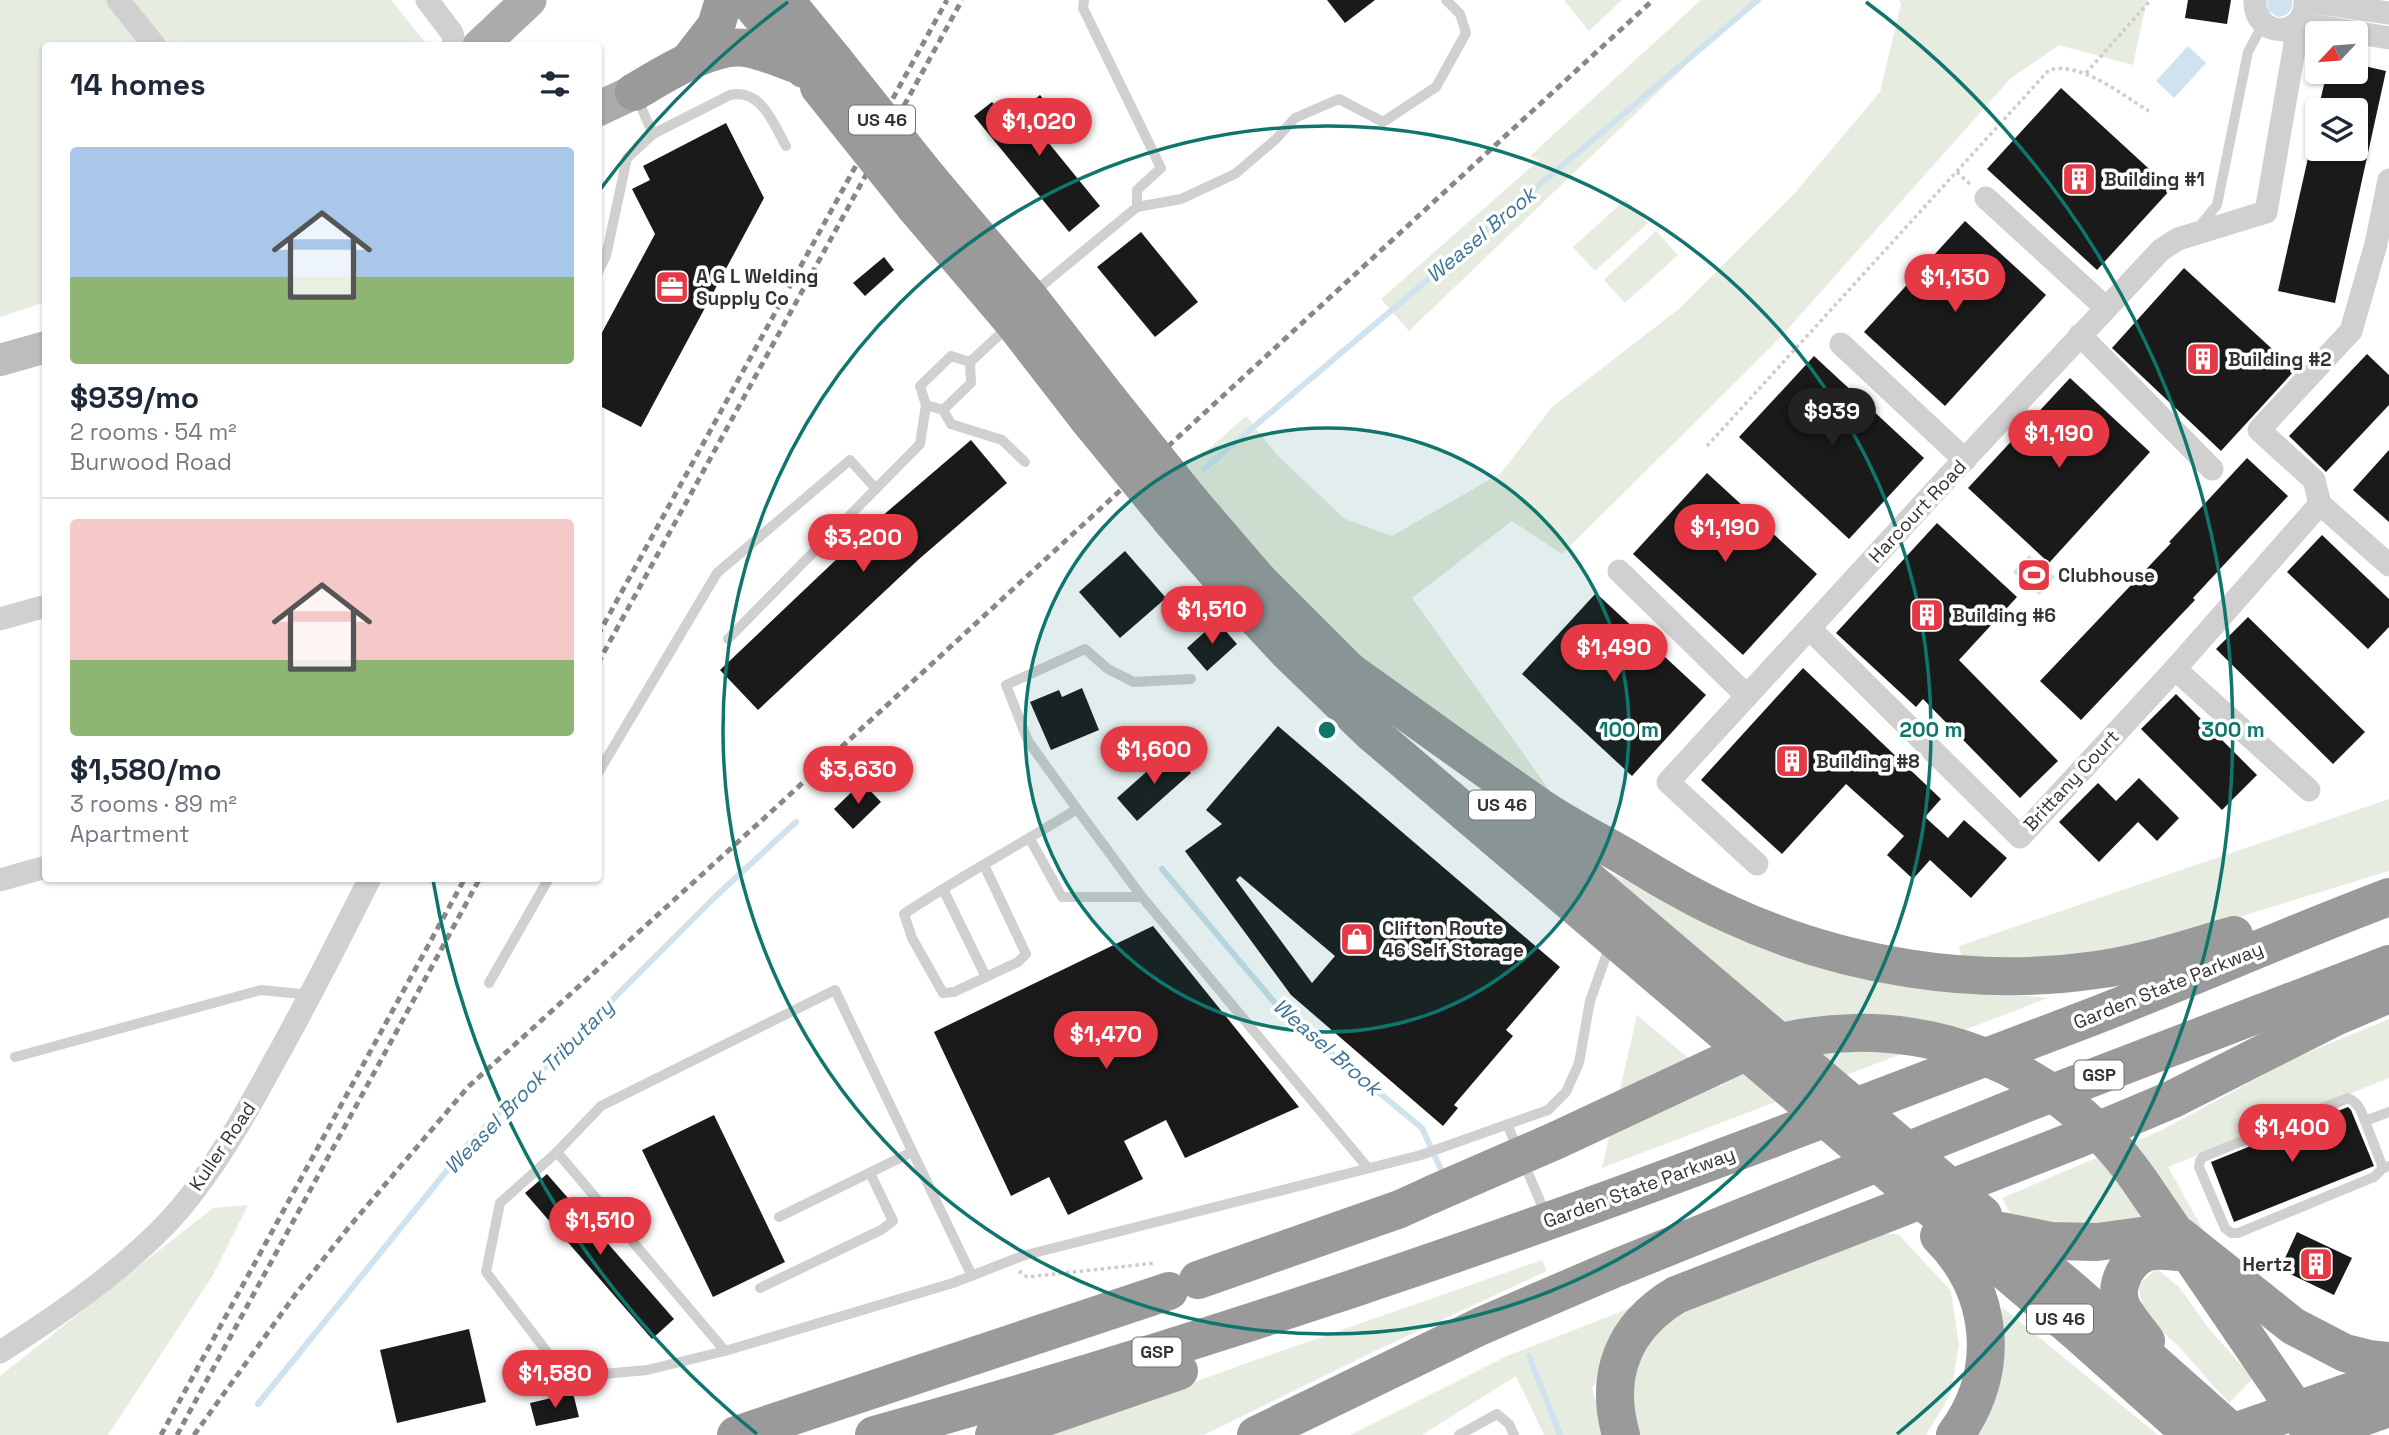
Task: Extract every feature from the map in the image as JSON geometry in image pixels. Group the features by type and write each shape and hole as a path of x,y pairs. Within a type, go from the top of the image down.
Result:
{"highway":[{"path":"689,61 716,26 724,0"},
{"name":"US 46","path":"748,0 818,71 1021,309 1181,511 1248,609 1330,693 1372,733 1613,937 1817,1093"},
{"name":"US 46","path":"785,0 818,71"},
{"path":"634,92 689,61 729,48 744,48 818,71"},
{"name":"US 46","path":"1181,511 1259,581 1346,669 1404,722 1968,1226 2183,1407 2235,1435"},
{"path":"1346,669 1542,809 1688,894 1774,933 1847,955 1933,971 1992,975 2064,974 2154,959 2266,925 2311,926"},
{"name":"Garden State Parkway","path":"874,1435 1202,1339 1437,1261 2095,1016 2311,926 2389,897"},
{"name":"GSP","path":"1256,1435 1481,1326 1616,1268 2029,1102 2389,964"},
{"path":"1621,1435 1614,1399 1615,1381 1625,1346 1646,1316 1676,1295 2078,1139 2161,1104 2335,1017 2389,994"},
{"path":"736,1435 1175,1278 1400,1209 1557,1140 1743,1053 1814,1035 1857,1032 1910,1036 1940,1042 1998,1062 2052,1092 2099,1130 2139,1180 2302,1428"},
{"path":"994,1435 1555,1243 1746,1168 1913,1084"},
{"path":"1955,1435 1970,1411 1984,1374 1985,1330 1981,1308 1956,1254 1968,1226 2063,1241 2097,1242 2149,1235 2180,1236 2293,1326 2345,1353 2389,1361"},
{"name":"US 46","path":"1968,1226 2183,1407"},
{"path":"2183,1407 2122,1308 2120,1282 2129,1266 2144,1254 2163,1250 2204,1256"},
{"path":"2293,1326 2311,1357 2312,1366 2302,1428"},
{"path":"2226,1435 2302,1428 2388,1402"}],"main road":[{"path":"484,42 528,0"},
{"path":"602,107 634,92"}],"street":[{"path":"118,0 152,42"},
{"path":"2255,0 2255,8 2263,24 2280,30 2300,13 2389,13"},
{"path":"432,6 452,33 454,42"},
{"path":"2300,13 2389,38"},
{"name":"Harcourt Road","path":"1757,863 1668,782 2161,250 2194,233 2266,212 2300,13"},
{"path":"2389,180 2382,245 2351,331 2259,430 2315,480 2320,504 2389,565"},
{"path":"1986,198 2106,308"},
{"path":"2080,335 2211,469"},
{"path":"1841,344 1965,460"},
{"path":"0,360 42,348"},
{"name":"Brittany Court","path":"1810,629 2020,836 2175,668 2320,504"},
{"path":"1619,570 1747,696"},
{"path":"0,619 42,607"},
{"path":"2175,668 2309,790"},
{"path":"0,880 42,868"},
{"name":"Kuller Road","path":"0,1352 43,1325 93,1287 145,1244 178,1210 230,1141 312,995 368,882"}],"lane":[{"path":"1084,0 1083,8 1161,168 1137,190 1137,207"},
{"path":"943,410 971,383 970,362 1021,309 1137,207 1181,199 1235,174 1275,140 1295,118 1339,99 1383,122 1436,87 1466,33 1460,14 1446,0"},
{"path":"2194,233 2217,205 2248,52 2263,24"},
{"path":"634,92 653,134"},
{"path":"602,264 606,257 627,158 653,134 730,95 741,93 756,100 764,108 786,146"},
{"path":"728,639 920,444 926,405 920,386 951,356 970,362"},
{"path":"926,405 943,410 951,424 1002,440 1025,462"},
{"path":"602,766 717,573 850,460 876,489"},
{"path":"1191,679 1134,682 1108,669 1084,649 1006,685 1028,741 1142,897 1368,1168"},
{"path":"984,865 1027,954 1018,962 954,992 943,993 912,938 904,914 943,889 984,865 1030,839 1077,809"},
{"path":"1030,839 1062,897 1142,897"},
{"path":"489,983 547,882"},
{"path":"943,889 986,977"},
{"path":"972,1276 835,990 601,1106 557,1152 500,1203 486,1272 557,1365 592,1375 647,1370 725,1351 871,1308 972,1276 1022,1256 1421,1156 1548,1110 1566,1092 1579,1063 1590,1001 1613,937"},
{"path":"15,1057 261,990 312,995"},
{"path":"2348,1098 2360,1108 2386,1167 2374,1177 2238,1233 2231,1233 2225,1228 2199,1167 2203,1157 2348,1098"},
{"path":"2365,1121 2389,1112"},
{"path":"1507,1124 1549,1221"},
{"path":"557,1152 725,1351"},
{"path":"779,1217 912,1153"},
{"path":"760,1288 881,1230 893,1221 870,1173"},
{"path":"1460,1435 1497,1414 1509,1424 1514,1435"}],"path":[{"path":"2086,73 2150,2"},
{"path":"1707,446 2049,70 2062,66 2086,73 2149,111"},
{"path":"1006,1262 1027,1277 1175,1278"}],"shaded area":[{"path":"0,0 391,0 425,42 42,42 42,303 0,317"},
{"path":"1564,0 1622,0 1589,31"},
{"path":"1701,0 1754,0 1409,331 1381,299 1539,160 1530,156"},
{"path":"1899,0 2147,0 2133,65 2059,45 2010,79 1777,341 1562,554 1512,521 1412,598 1552,794 1415,704 1305,612 1178,469 1203,454 1246,416 1278,456 1345,519 1392,536 1501,473 1552,407 1680,308 1794,194 1880,92 1901,4"},
{"path":"1626,199 1648,223 1595,271 1573,247"},
{"path":"1656,231 1678,255 1625,303 1604,280"},
{"path":"2389,799 2389,871 2085,964 1963,964 1959,946"},
{"path":"1589,863 1789,956 1903,982 2048,998 1602,1168 1637,1015 1721,1086 1784,1023"},
{"path":"2389,1019 2389,1078 2168,1167 2203,1230 2019,1229 2002,1198 2162,1130 2297,1057"},
{"path":"248,1205 213,1275 108,1435 0,1435 0,1376 213,1208"},
{"path":"1866,1234 1898,1234 1951,1291 1959,1346 1950,1395 1926,1435 1634,1435 1622,1383 1637,1339 1676,1308"},
{"path":"1542,1260 1547,1271 1204,1435 1050,1435 1244,1364"},
{"path":"2157,1269 2180,1288 2209,1329 2253,1378 2229,1403 2180,1348 2144,1314 2138,1285"},
{"path":"1638,1305 1592,1388 1605,1435 1544,1435 1516,1376 1422,1435 1350,1435 1507,1356"},
{"path":"2002,1307 2158,1435 1977,1435 2004,1355"}],"water":[{"path":"2267,0 2292,0 2291,10 2278,17 2268,11"},
{"path":"2188,46 2206,63 2174,98 2156,81"},
{"name":"Clubhouse","path":"2029,555 2055,577 2039,595 2013,572"}],"building":[{"path":"1327,0 1375,0 1345,23"},
{"path":"2188,0 2231,0 2227,24 2185,18"},
{"path":"2368,67 2386,71 2368,153 2368,98 2321,98 2324,84 2368,84"},
{"name":"Building #1","path":"2061,88 2171,189 2097,270 1987,169"},
{"path":"1040,95 1061,121 1043,136 1100,206 1069,232 974,116 992,102 1003,114 1016,103 1022,110"},
{"name":"A G L Welding Supply Co","path":"726,123 764,198 641,427 602,407 602,333 655,234 632,189 650,180 643,166"},
{"path":"2307,161 2366,161 2335,303 2278,291"},
{"path":"1965,221 2046,295 1945,406 1864,332"},
{"path":"1141,232 1198,302 1155,337 1097,267"},
{"path":"884,257 894,270 865,296 853,283"},
{"name":"Building #2","path":"2184,268 2295,370 2221,451 2112,348"},
{"path":"2367,354 2389,375 2389,405 2326,472 2289,436"},
{"path":"1814,356 1924,458 1849,539 1739,437"},
{"path":"2070,378 2150,452 2049,563 1968,488"},
{"path":"971,440 1007,483 918,560 758,710 720,670 881,517"},
{"path":"2389,450 2389,522 2353,490"},
{"path":"2247,458 2288,496 2193,598 2195,600 2081,720 2040,681 2171,543 2169,542"},
{"path":"1707,473 1817,574 1743,655 1633,554"},
{"name":"Building #6","path":"1937,523 2017,597 1959,660 2058,761 2020,798 1923,699 1916,707 1836,633"},
{"path":"2322,535 2389,599 2389,627 2368,649 2287,572"},
{"path":"1125,551 1166,598 1120,638 1079,592"},
{"path":"1596,593 1706,695 1632,776 1522,674"},
{"path":"2248,617 2365,732 2333,764 2216,649"},
{"path":"1217,621 1237,644 1207,671 1187,648"},
{"name":"Building #8","path":"1803,668 1941,799 1925,817 1948,838 1964,820 2007,858 1971,898 1930,860 1913,879 1887,855 1904,836 1846,784 1782,854 1701,780"},
{"path":"1082,688 1099,730 1051,750 1030,702 1059,690 1062,697"},
{"path":"2176,694 2257,775 2222,810 2141,729"},
{"path":"1278,726 1560,967 1506,1030 1513,1036 1454,1105 1458,1108 1443,1126 1291,995 1185,851 1222,824 1206,810","holes":["1240,876 1335,956 1312,983 1236,880"]},
{"path":"1171,750 1191,773 1137,821 1117,798"},
{"path":"2139,778 2179,818 2157,841 2138,822 2099,862 2059,822 2098,783 2116,801"},
{"path":"862,782 881,802 853,829 834,809"},
{"path":"1153,926 1299,1107 1185,1158 1166,1120 1124,1141 1143,1179 1068,1215 1049,1177 1011,1196 934,1032"},
{"path":"2348,1107 2374,1166 2234,1222 2211,1162"},
{"path":"714,1115 785,1262 713,1297 642,1150"},
{"path":"547,1174 674,1319 652,1339 525,1193"},
{"name":"Hertz","path":"2297,1232 2352,1258 2334,1295 2280,1269"},
{"path":"469,1329 486,1402 397,1423 380,1350"},
{"path":"573,1393 579,1417 536,1426 530,1403"}],"waterway":[{"name":"Weasel Brook","path":"1204,469 1758,0"},
{"name":"Weasel Brook Tributary","path":"258,1404 470,1142 716,896 796,822"},
{"name":"Weasel Brook","path":"1162,869 1285,1015 1422,1128 1444,1176"},
{"name":"Weasel Brook","path":"1529,1356 1560,1435"}],"railway":[{"path":"602,628 947,0"},
{"path":"602,656 962,0"},
{"path":"194,1435 295,1295 468,1087 772,811 1653,0"},
{"path":"161,1435 463,882"},
{"path":"177,1435 478,882"}],"place":[{"name":"Building #1","path":"2079,179"},
{"name":"A G L Welding Supply Co","path":"672,287"},
{"name":"Building #2","path":"2203,359"},
{"name":"Clubhouse","path":"2034,575"},
{"name":"Building #6","path":"1927,615"},
{"name":"Building #8","path":"1792,761"},
{"name":"Clifton Route 46 Self Storage","path":"1357,939"},
{"name":"Hertz","path":"2316,1264"}]}
